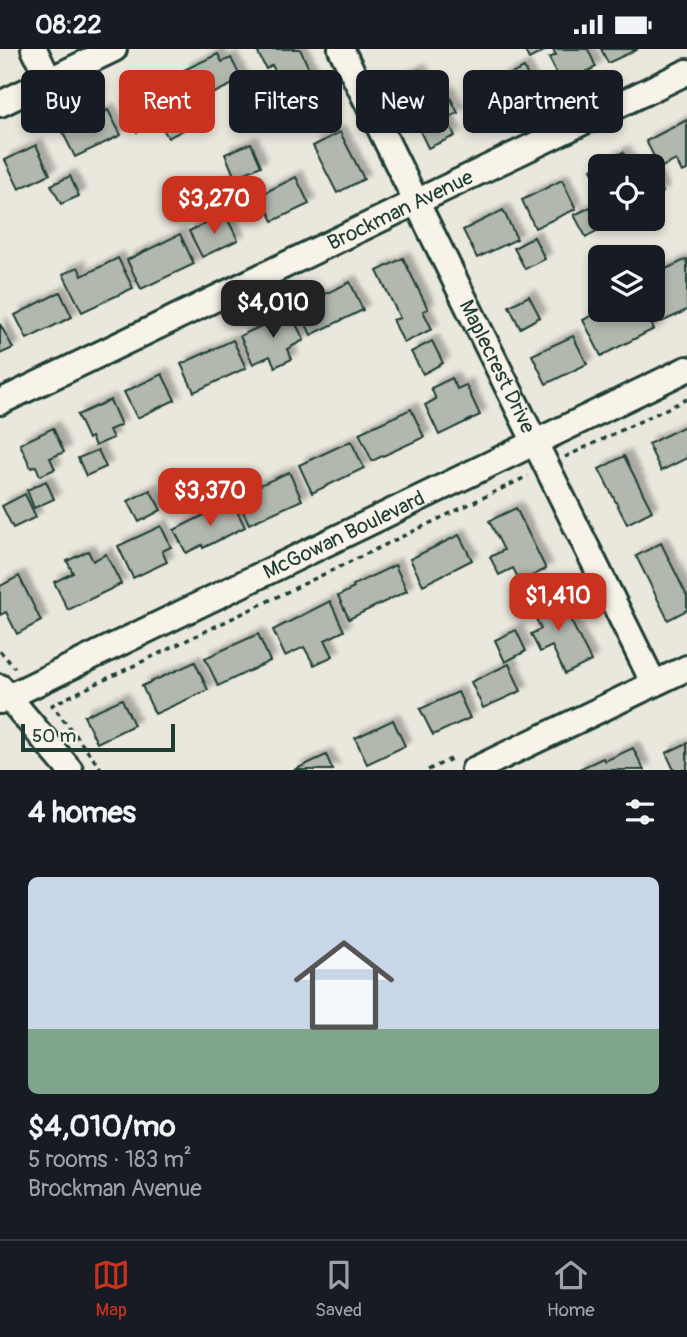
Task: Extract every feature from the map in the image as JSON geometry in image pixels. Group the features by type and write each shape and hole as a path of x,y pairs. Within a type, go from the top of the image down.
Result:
{"street":[{"path":"34,49 44,70"},
{"path":"70,70 114,49"},
{"name":"Maplecrest Drive","path":"341,49 654,684"},
{"name":"Brockman Avenue","path":"0,403 687,72"},
{"path":"0,104 21,94"},
{"name":"McGowan Boulevard","path":"6,688 536,444 687,369"},
{"path":"470,761 687,668"},
{"path":"6,688 70,770"}],"path":[{"path":"564,457 687,399"},
{"path":"43,710 528,476"},
{"path":"0,652 6,688"},
{"path":"46,699 102,770"},
{"path":"428,770 470,761"}],"building":[{"path":"256,49 300,49 310,70 274,70 272,65 266,69"},
{"path":"524,49 548,49 529,59"},
{"path":"553,49 588,49 596,67 590,70 555,70 549,58 556,55"},
{"path":"601,49 638,49 608,63"},
{"path":"218,54 222,62 231,58 237,70 229,70 229,86 215,93 215,70 184,70"},
{"path":"449,95 458,113 449,117"},
{"path":"108,110 121,135 75,157 63,133 105,133 105,112"},
{"path":"687,120 687,170 682,172 676,160 665,166 665,154 653,154 646,141"},
{"path":"449,122 455,136 428,148 421,133 449,133"},
{"path":"341,133 364,179 337,193 313,146"},
{"path":"251,143 261,166 235,178 225,154"},
{"path":"36,145 50,174 19,189 5,160"},
{"path":"70,176 79,196 61,204 51,185"},
{"path":"296,177 309,204 273,221 260,195"},
{"path":"227,180 236,198 224,205 215,186"},
{"path":"562,180 576,209 535,228 522,200"},
{"path":"588,208 588,231 597,231 586,237 574,215"},
{"path":"503,210 517,239 477,258 463,230"},
{"path":"225,214 238,240 202,257 189,231"},
{"path":"180,234 194,264 141,289 127,260"},
{"path":"534,237 545,259 525,269 514,248"},
{"path":"118,258 133,288 82,312 63,274 78,267 82,276"},
{"path":"403,258 428,309 423,311 432,329 404,343 393,320 400,318 377,271"},
{"path":"687,259 687,310 665,321 665,269"},
{"path":"350,282 363,310 311,335 298,307"},
{"path":"60,292 72,317 27,339 15,315"},
{"path":"529,296 540,317 520,328 509,306"},
{"path":"290,312 304,340 287,349 292,359 275,367 270,356 253,364 240,336"},
{"path":"588,317 588,322 650,322 654,329 601,356 583,320"},
{"path":"0,324 13,348 0,354"},
{"path":"573,336 587,364 546,384 532,355"},
{"path":"233,340 246,368 194,392 181,364"},
{"path":"432,341 443,363 423,374 411,352"},
{"path":"162,374 175,400 137,418 124,392"},
{"path":"452,378 457,389 466,385 480,415 439,435 425,405 436,399 431,388"},
{"path":"110,400 121,425 109,430 113,438 95,446 91,437 88,439 77,415"},
{"path":"411,409 424,437 372,461 359,433"},
{"path":"687,425 687,458 661,471 648,444"},
{"path":"53,428 64,452 50,458 55,469 40,476 36,466 31,468 20,444"},
{"path":"351,441 364,468 312,493 299,465"},
{"path":"98,450 106,467 86,476 78,458"},
{"path":"624,456 652,511 627,524 599,469"},
{"path":"289,472 302,500 249,524 236,496"},
{"path":"46,481 54,499 34,508 27,490"},
{"path":"150,490 161,510 139,522 128,501"},
{"path":"25,494 36,517 13,528 2,506"},
{"path":"232,501 245,527 203,548 202,545 186,553 174,530"},
{"path":"516,508 546,569 520,582 513,568 499,575 490,557 504,550 489,521"},
{"path":"161,526 171,547 162,551 167,562 133,578 118,546"},
{"path":"459,535 472,560 423,585 410,559"},
{"path":"661,543 687,596 687,610 668,620 636,556"},
{"path":"88,551 93,561 106,554 121,584 68,610 54,582 73,573 67,561"},
{"path":"395,565 407,591 349,619 338,596 354,588 353,585"},
{"path":"19,576 41,621 17,634 6,612 0,615 0,586"},
{"path":"556,591 591,661 565,674 552,646 540,652 531,634 541,629 529,605"},
{"path":"330,601 344,631 325,640 333,656 314,665 304,647 285,656 273,630"},
{"path":"516,630 526,651 505,662 495,640"},
{"path":"258,634 270,661 218,686 205,658"},
{"path":"195,662 208,690 155,714 142,686"},
{"path":"509,664 521,691 483,708 471,682"},
{"path":"458,692 470,718 433,735 420,709"},
{"path":"122,699 134,725 97,743 84,716"},
{"path":"393,720 405,746 367,764 355,738"},
{"path":"687,743 687,770 674,770 666,753"},
{"path":"633,748 644,770 577,770 603,758 605,761"},
{"path":"326,755 333,770 294,770"}]}
